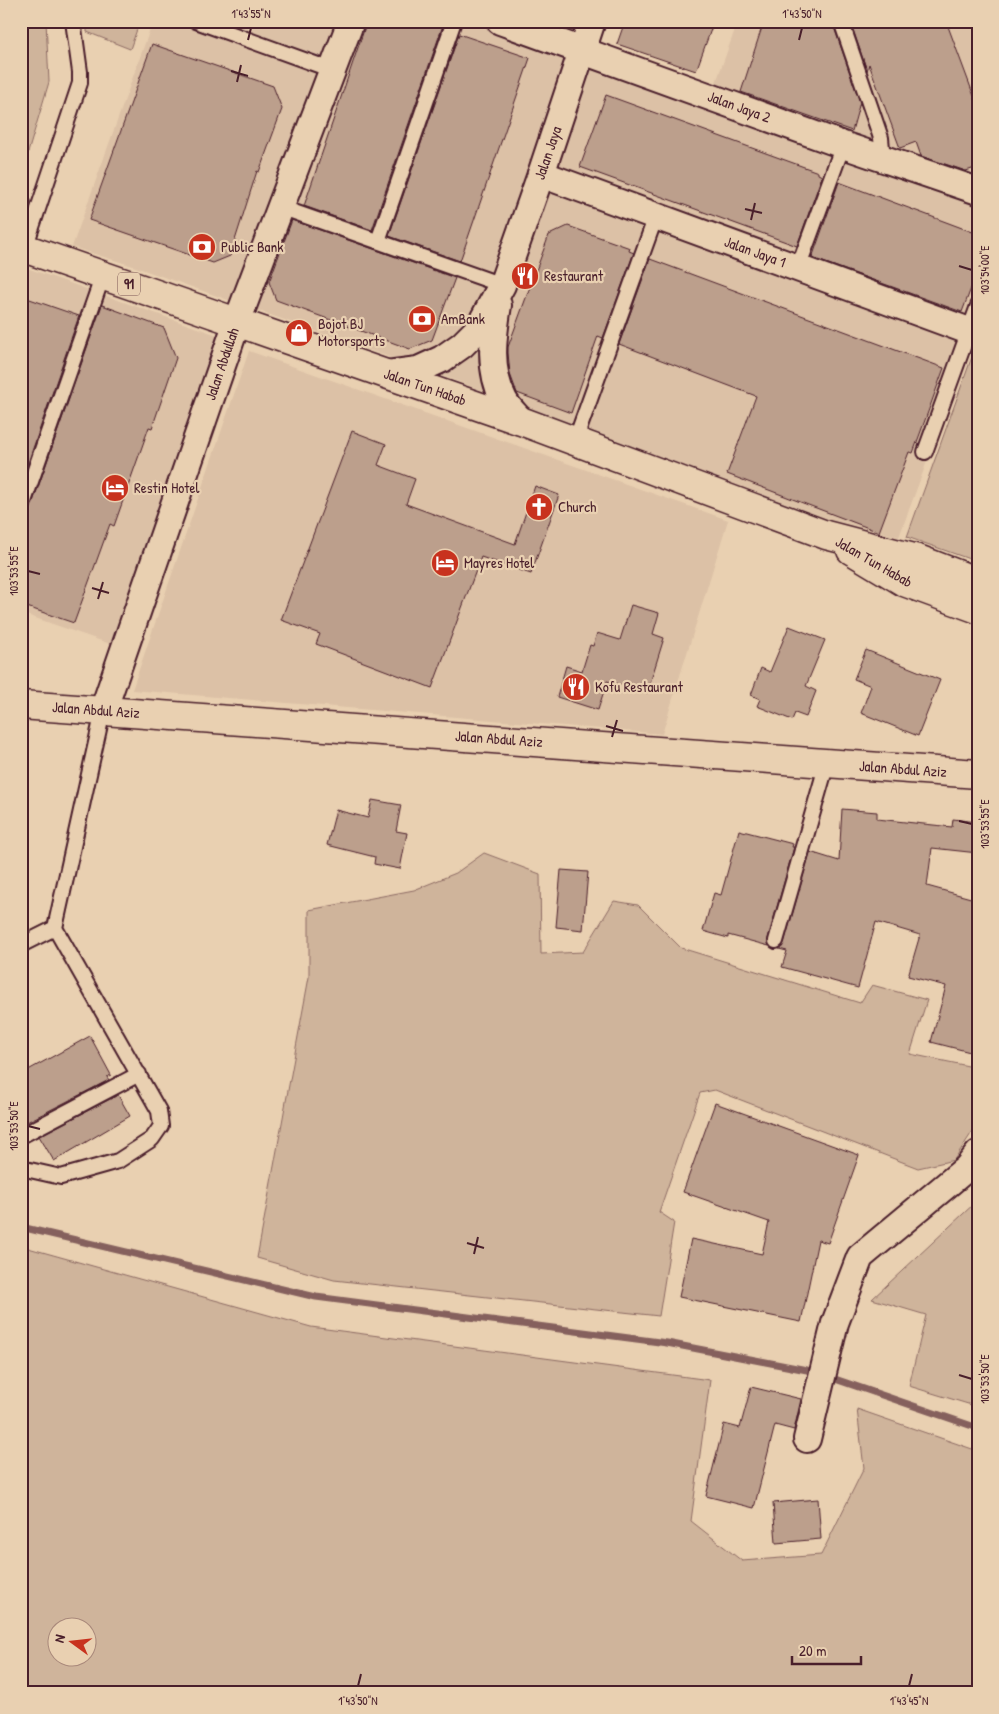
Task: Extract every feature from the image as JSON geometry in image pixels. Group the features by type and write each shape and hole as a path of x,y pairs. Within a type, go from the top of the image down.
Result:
{"main road":[{"name":"Jalan Tun Habab","path":"23,247 521,421 826,535 918,559 978,582"},
{"name":"Jalan Tun Habab","path":"826,535 904,582 978,610"},
{"name":"Jalan Abdul Aziz","path":"21,705 978,774"}],"street":[{"name":"Jalan Abdullah","path":"103,711 237,322 351,21"},
{"name":"Jalan Jaya 2","path":"500,21 843,145 978,191"},
{"name":"Jalan Jaya","path":"387,374 418,370 442,359 462,345 478,329 502,285 592,21"},
{"name":"Jalan Jaya 1","path":"541,174 969,331"},
{"name":"Jalan Jaya","path":"502,285 492,355 496,379 504,401 521,421"},
{"path":"807,1439 835,1322 860,1257 967,1168 978,1154"}],"lane":[{"path":"23,247 80,83 73,21"},
{"path":"196,21 332,70"},
{"path":"378,242 454,21"},
{"path":"841,21 881,138 883,159"},
{"path":"798,268 843,145"},
{"path":"280,207 502,285"},
{"path":"575,441 656,216"},
{"path":"21,510 103,275"},
{"path":"925,452 978,306"},
{"path":"21,1168 62,1177 118,1161 152,1139 161,1126 159,1111 56,928 103,711"},
{"path":"776,941 827,763"},
{"path":"21,945 56,928"},
{"path":"21,1136 139,1074"}],"shaded area":[{"path":"21,21 46,21 49,82 21,176"},
{"path":"87,21 140,21 130,49 87,32"},
{"path":"153,21 602,21 588,61 978,200 978,323 899,537 831,520 451,379 130,265 72,247"},
{"path":"738,21 978,21 978,182 714,88"},
{"path":"21,266 220,336 116,646 21,613 21,522 66,390 21,374"},
{"path":"978,340 978,562 907,537"},
{"path":"249,351 728,520 662,734 132,690"},
{"path":"484,853 540,874 541,954 583,952 614,901 638,905 681,948 860,1003 872,985 927,1000 910,1054 978,1068 978,1123 954,1160 918,1168 715,1090 700,1093 659,1212 674,1222 659,1316 334,1280 257,1258 309,977 309,910 414,890 456,873"},
{"path":"978,1200 978,1407 909,1386 926,1315 872,1299"},
{"path":"21,1246 311,1327 710,1380 691,1521 742,1561 821,1555 864,1468 857,1409 978,1451 978,1693 21,1693"}],"building":[{"path":"367,21 428,21 442,26 372,230 304,206"},
{"path":"625,21 714,21 696,71 617,44"},
{"path":"764,21 832,21 860,102 852,131 741,92"},
{"path":"850,21 946,21 978,107 978,167 966,171 921,156 916,142 900,148 869,64 867,71"},
{"path":"459,34 530,58 460,261 389,236"},
{"path":"152,44 273,86 282,109 259,172 257,171 230,256 213,263 89,220"},
{"path":"606,95 818,172 822,176 797,246 580,167"},
{"path":"839,182 978,234 978,270 962,312 812,258"},
{"path":"292,220 455,278 432,340 410,349 276,300 269,282"},
{"path":"568,226 630,248 629,251 634,253 603,338 598,336 571,413 517,393 510,374 508,353 508,347 549,235"},
{"path":"650,259 944,368 913,453 909,452 879,532 727,474 756,396 619,344"},
{"path":"21,296 79,316 21,483"},
{"path":"102,305 164,328 176,358 152,428 149,427 114,526 110,524 74,623 21,605 21,519 29,513"},
{"path":"352,431 386,444 378,465 415,479 406,504 515,544 535,486 559,495 531,574 481,557 432,688 316,644 320,634 281,620"},
{"path":"631,605 659,613 653,634 664,638 647,693 607,681 598,710 557,697 566,666 582,671 590,645 593,646 597,633 620,640"},
{"path":"789,626 825,640 806,686 816,691 806,717 795,713 792,720 757,706 760,699 751,695 761,668 770,672"},
{"path":"866,650 940,680 918,736 861,713 871,686 854,679"},
{"path":"372,800 401,805 396,831 407,833 400,869 374,864 375,857 327,845 336,810 368,818"},
{"path":"842,809 877,812 877,819 952,827 953,819 978,822 978,853 932,848 927,886 978,900 978,1054 931,1042 946,986 908,976 920,935 876,922 858,988 782,967 787,951 779,949 784,943 810,852 839,861"},
{"path":"739,830 793,844 792,847 794,847 768,939 769,946 728,935 728,938 703,931 714,893 721,895"},
{"path":"561,870 588,872 583,930 556,927"},
{"path":"90,1036 111,1075 107,1077 109,1080 21,1125 21,1074"},
{"path":"118,1095 130,1116 54,1161 39,1136"},
{"path":"715,1103 859,1155 828,1243 818,1240 801,1322 679,1297 691,1239 762,1254 769,1222 683,1192"},
{"path":"751,1387 801,1399 794,1430 775,1425 754,1508 706,1496 724,1424 740,1428"},
{"path":"818,1499 821,1539 776,1543 773,1503"}],"waterway":[{"path":"21,1227 316,1297 667,1343 807,1370"},
{"path":"835,1379 978,1428"}],"place":[{"name":"Public Bank","path":"202,247"},
{"name":"Restaurant","path":"525,276"},
{"name":"AmBank","path":"422,319"},
{"name":"Bojot BJ Motorsports","path":"299,333"},
{"name":"Restin Hotel","path":"115,488"},
{"name":"Church","path":"539,507"},
{"name":"Mayres Hotel","path":"445,563"},
{"name":"Kofu Restaurant","path":"576,687"}]}
